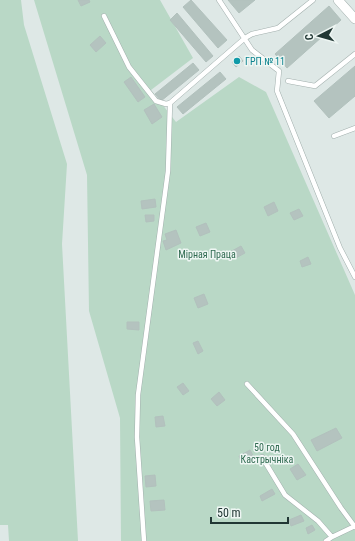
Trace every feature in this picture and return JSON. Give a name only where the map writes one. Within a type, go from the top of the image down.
[{"type":"street","points":[[338,0],[355,19]]},
{"type":"lane","points":[[219,0],[252,50],[279,71],[277,91],[340,248],[355,277]]},
{"type":"lane","points":[[104,16],[129,67],[156,101],[166,104],[170,103],[245,38],[252,34],[278,28],[313,0]]},
{"type":"lane","points":[[288,81],[315,86],[355,54]]},
{"type":"lane","points":[[144,541],[137,437],[138,395],[168,170],[170,103]]},
{"type":"lane","points":[[334,136],[355,128]]},
{"type":"lane","points":[[247,384],[293,434],[355,526],[326,541]]},
{"type":"lane","points":[[262,457],[285,495],[318,521],[332,537]]},
{"type":"green space","points":[[0,0],[21,0],[24,25],[67,164],[62,244],[78,541],[9,541],[8,525],[0,525]]},
{"type":"green space","name":"Мірная Праца","points":[[34,0],[160,0],[193,58],[151,90],[176,122],[239,77],[266,92],[355,295],[355,541],[121,541],[120,418],[89,311],[87,175]]},
{"type":"building","points":[[78,0],[89,0],[90,2],[81,6]]},
{"type":"building","points":[[191,0],[227,40],[218,48],[183,7]]},
{"type":"building","points":[[228,0],[255,0],[239,13]]},
{"type":"building","points":[[329,6],[341,20],[287,68],[275,54]]},
{"type":"building","points":[[177,13],[213,56],[206,62],[170,20]]},
{"type":"building","points":[[100,36],[106,43],[96,52],[90,45]]},
{"type":"building","name":"ГРП № 11","points":[[239,56],[243,61],[236,67],[232,62]]},
{"type":"building","points":[[193,63],[199,70],[161,101],[155,94]]},
{"type":"building","points":[[355,66],[355,96],[329,118],[314,101]]},
{"type":"building","points":[[220,72],[226,79],[183,114],[177,107]]},
{"type":"building","points":[[131,77],[145,97],[138,102],[124,82]]},
{"type":"building","points":[[154,104],[162,117],[152,124],[144,110]]},
{"type":"building","points":[[155,199],[156,207],[142,209],[141,201]]},
{"type":"building","points":[[274,202],[278,211],[268,216],[264,207]]},
{"type":"building","points":[[299,209],[303,216],[294,220],[290,213]]},
{"type":"building","points":[[145,215],[154,215],[154,221],[146,222]]},
{"type":"building","points":[[206,223],[210,232],[200,236],[196,227]]},
{"type":"building","points":[[176,230],[181,243],[166,250],[163,241],[167,240],[165,234]]},
{"type":"building","points":[[241,246],[245,253],[234,259],[230,252]]},
{"type":"building","points":[[308,257],[311,264],[302,267],[300,261]]},
{"type":"building","points":[[204,294],[208,304],[198,308],[194,298]]},
{"type":"building","points":[[127,322],[139,322],[139,330],[127,329]]},
{"type":"building","points":[[198,341],[203,351],[198,354],[193,343]]},
{"type":"building","points":[[183,383],[189,391],[183,395],[177,387]]},
{"type":"building","points":[[219,392],[225,400],[217,406],[211,399]]},
{"type":"building","points":[[163,416],[165,426],[156,427],[155,417]]},
{"type":"building","points":[[336,428],[342,438],[317,451],[311,440]]},
{"type":"building","points":[[250,450],[254,457],[242,463],[239,456]]},
{"type":"building","points":[[298,464],[306,475],[297,480],[290,469]]},
{"type":"building","points":[[155,475],[156,486],[146,487],[145,476]]},
{"type":"building","points":[[272,489],[275,494],[262,501],[260,496]]},
{"type":"building","points":[[164,500],[165,510],[151,511],[150,501]]},
{"type":"building","points":[[301,515],[304,521],[291,526],[289,520]]},
{"type":"building","points":[[312,525],[315,530],[308,534],[306,528]]},
{"type":"place","name":"ГРП № 11","points":[[237,61]]},
{"type":"park label","name":"50 год Кастрычніка","points":[[267,452]]}]
